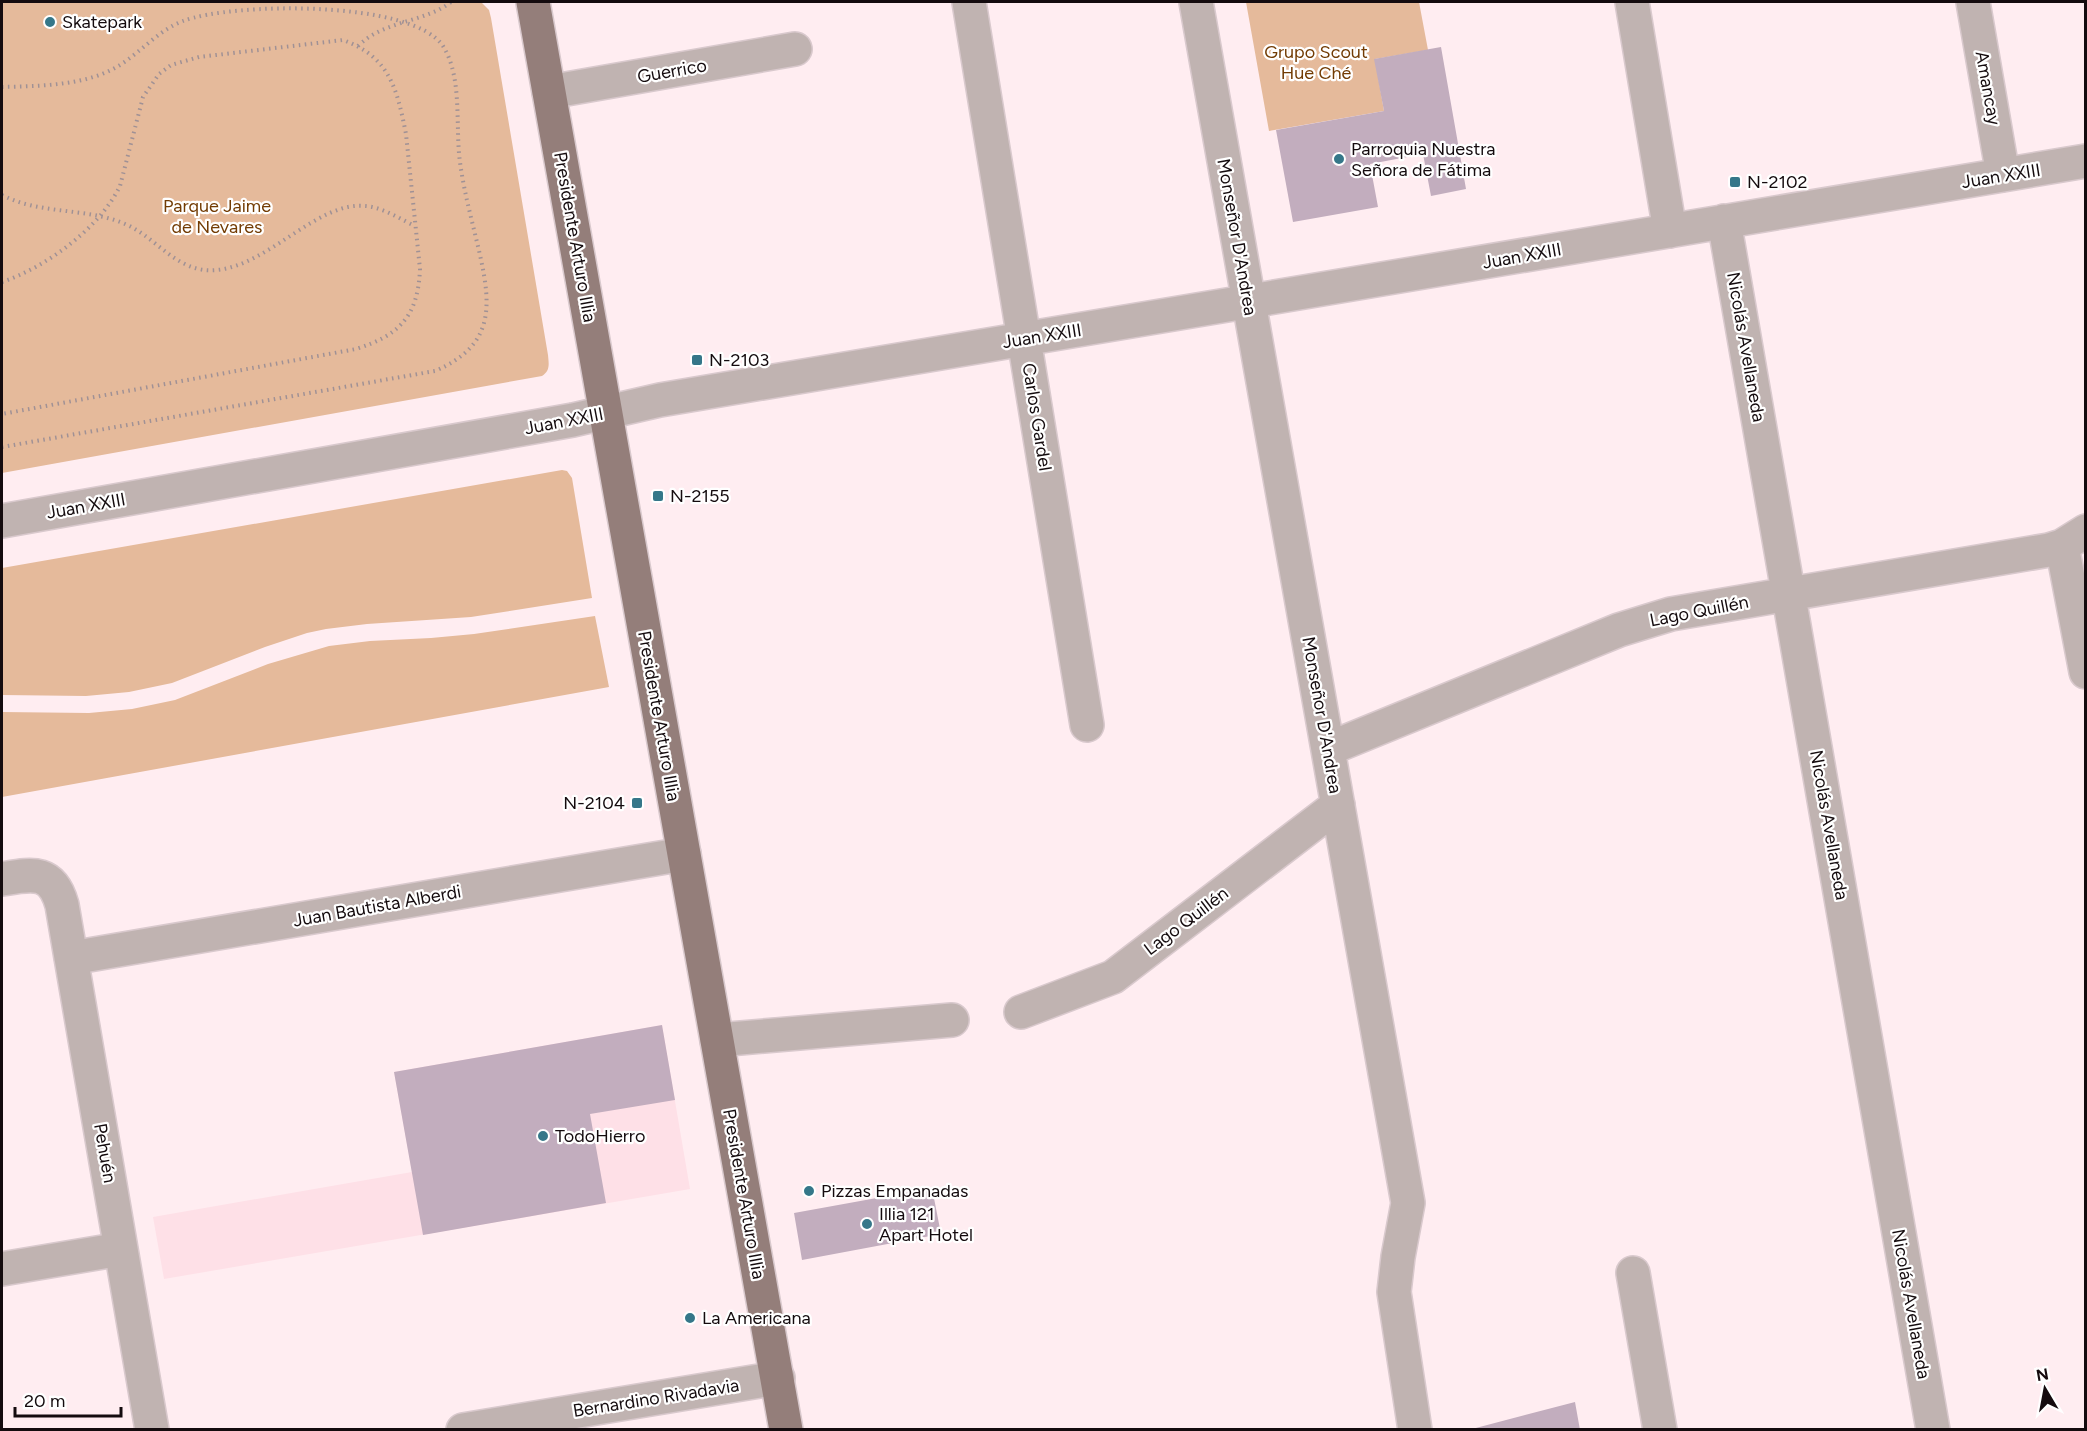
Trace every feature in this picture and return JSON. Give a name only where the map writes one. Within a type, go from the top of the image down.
[{"type":"main road","name":"Presidente Arturo Illia","points":[[533,2],[786,1430]]},
{"type":"street","name":"Carlos Gardel","points":[[969,2],[1087,725]]},
{"type":"street","name":"Monseñor D'Andrea","points":[[1196,2],[1408,1203],[1394,1292],[1415,1430]]},
{"type":"street","points":[[1632,2],[1670,231]]},
{"type":"street","name":"Amancay","points":[[1973,2],[2003,175]]},
{"type":"street","name":"Guerrico","points":[[549,92],[795,49]]},
{"type":"street","name":"Juan XXIII","points":[[2,521],[573,420],[660,400],[2085,162]]},
{"type":"street","name":"Nicolás Avellaneda","points":[[1724,221],[1933,1430]]},
{"type":"street","points":[[2074,538],[2085,672]]},
{"type":"street","name":"Lago Quillén","points":[[1328,749],[1619,630],[1671,614],[2049,550],[2074,538]]},
{"type":"street","name":"Lago Quillén","points":[[1021,1012],[1113,977],[1338,805]]},
{"type":"street","name":"Juan Bautista Alberdi","points":[[71,958],[684,854]]},
{"type":"street","name":"Pehuén","points":[[2,879],[27,875],[40,876],[49,881],[59,896],[152,1430]]},
{"type":"street","points":[[717,1040],[952,1020]]},
{"type":"street","points":[[2,1269],[121,1249]]},
{"type":"street","points":[[1633,1273],[1659,1430]]},
{"type":"street","name":"Bernardino Rivadavia","points":[[463,1430],[778,1378]]},
{"type":"path","points":[[358,46],[378,31],[436,10],[451,2]]},
{"type":"path","points":[[2,87],[69,81],[106,72],[121,64],[169,28],[183,21],[219,13],[283,8],[329,8],[379,13],[405,20],[436,37],[448,55],[458,108],[462,174],[487,291],[486,319],[482,331],[471,345],[447,366],[420,375],[2,447]]},
{"type":"path","points":[[2,282],[46,260],[101,217],[120,186],[143,97],[159,74],[171,65],[199,57],[343,40],[358,46],[379,61],[388,73],[406,134],[420,269],[419,286],[409,315],[389,336],[356,349],[2,414]]},
{"type":"path","points":[[2,195],[23,204],[101,217],[126,225],[138,231],[175,260],[201,270],[215,271],[229,268],[255,258],[341,208],[364,205],[374,207],[416,226]]},
{"type":"shaded area","name":"TodoHierro","points":[[662,1025],[690,1189],[164,1279],[153,1217],[412,1172],[394,1072]]},
{"type":"green space","name":"Parque Jaime de Nevares","points":[[2,2],[481,2],[489,10],[491,18],[548,355],[548,370],[542,376],[2,473]]},
{"type":"green space","name":"Grupo Scout Hue Ché","points":[[1246,2],[1419,2],[1428,50],[1375,59],[1384,111],[1269,131]]},
{"type":"green space","points":[[562,470],[567,471],[572,478],[592,598],[471,617],[326,629],[265,647],[172,683],[129,692],[86,696],[2,695],[2,568]]},
{"type":"green space","points":[[595,616],[609,687],[2,797],[2,712],[89,713],[132,709],[175,700],[268,664],[329,646],[474,634]]},
{"type":"building","name":"Parroquia Nuestra Señora de Fátima","points":[[1441,47],[1466,189],[1431,196],[1423,154],[1370,164],[1378,207],[1293,222],[1276,130],[1384,111],[1374,59]]},
{"type":"building","name":"TodoHierro","points":[[662,1025],[675,1100],[590,1114],[606,1203],[423,1235],[394,1072]]},
{"type":"building","name":"Illia 121 Apart Hotel","points":[[932,1188],[941,1234],[802,1260],[794,1213]]},
{"type":"building","points":[[1575,1402],[1580,1430],[1472,1430],[1472,1429]]},
{"type":"place","name":"Skatepark","points":[[50,22]]},
{"type":"place","name":"Parroquia Nuestra Señora de Fátima","points":[[1339,159]]},
{"type":"place","name":"N-2102","points":[[1735,182]]},
{"type":"place","name":"N-2103","points":[[697,360]]},
{"type":"place","name":"N-2155","points":[[658,496]]},
{"type":"place","name":"N-2104","points":[[637,803]]},
{"type":"place","name":"TodoHierro","points":[[543,1136]]},
{"type":"place","name":"Pizzas Empanadas","points":[[809,1191]]},
{"type":"place","name":"Illia 121 Apart Hotel","points":[[867,1224]]},
{"type":"place","name":"La Americana","points":[[690,1318]]}]
